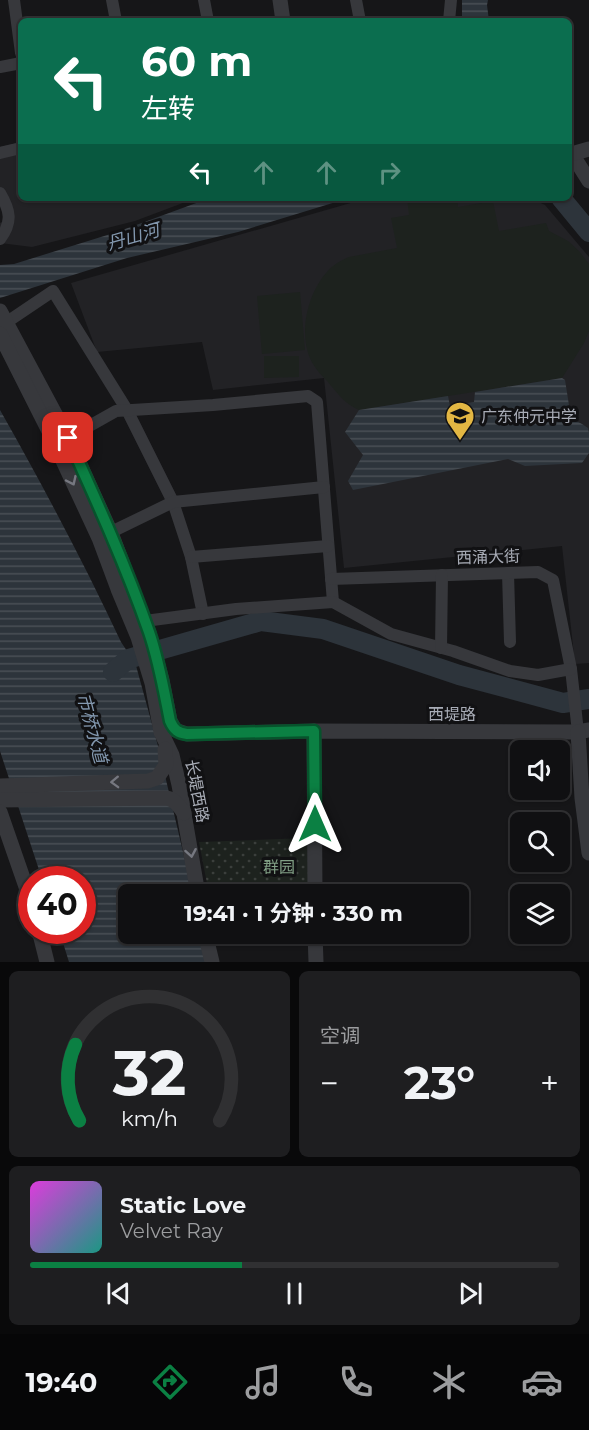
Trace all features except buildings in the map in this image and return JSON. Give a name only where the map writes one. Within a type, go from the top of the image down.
[{"type":"street","points":[[14,0],[18,30]]},
{"type":"street","points":[[112,0],[115,18]]},
{"type":"street","points":[[204,0],[207,18]]},
{"type":"street","points":[[280,0],[283,18]]},
{"type":"street","points":[[356,0],[359,18]]},
{"type":"street","points":[[449,18],[451,0]]},
{"type":"street","points":[[0,67],[18,64]]},
{"type":"street","points":[[0,153],[18,149]]},
{"type":"street","points":[[572,154],[589,149]]},
{"type":"street","points":[[572,158],[589,181]]},
{"type":"street","points":[[0,194],[7,206],[9,220],[0,239]]},
{"type":"street","points":[[2,324],[53,291],[127,410],[173,502],[191,557],[203,614]]},
{"type":"street","name":"长堤西路","points":[[2,324],[26,361],[68,438],[144,631],[172,727],[182,734],[194,734]]},
{"type":"street","name":"长堤西路","points":[[2,324],[52,437],[105,535]]},
{"type":"street","points":[[68,438],[116,411],[308,396],[317,402],[333,602]]},
{"type":"street","points":[[105,535],[173,502],[324,487]]},
{"type":"street","points":[[191,557],[328,546]]},
{"type":"street","name":"西涌大街","points":[[331,579],[538,572],[553,580],[571,669]]},
{"type":"street","points":[[508,573],[510,642]]},
{"type":"street","points":[[441,575],[441,648]]},
{"type":"street","points":[[144,631],[203,614],[236,609],[333,602],[391,634],[510,670],[538,675],[571,669],[584,731],[589,800]]},
{"type":"street","name":"长堤西路","points":[[157,682],[161,732],[184,813],[196,884]]},
{"type":"street","points":[[314,731],[315,884]]},
{"type":"street","name":"西堤路","points":[[194,734],[314,731],[584,731]]},
{"type":"street","points":[[584,731],[582,798],[589,853]]},
{"type":"street","points":[[4,800],[157,778],[176,747],[194,734]]},
{"type":"street","points":[[4,800],[166,798],[176,802],[184,813]]},
{"type":"street","points":[[4,800],[8,834],[19,866]]},
{"type":"street","points":[[42,944],[47,962]]},
{"type":"street","points":[[208,944],[212,962]]},
{"type":"street","points":[[315,944],[316,962]]},
{"type":"shaded area","points":[[18,143],[18,201],[188,201],[135,221],[32,247],[0,243],[0,223],[11,216],[0,195],[0,147]]},
{"type":"shaded area","name":"广东仲元中学","points":[[358,201],[536,201],[545,205],[589,257],[589,663],[575,664],[562,546],[344,568],[324,378],[213,390],[202,342],[97,352],[71,283]]},
{"type":"green space","points":[[407,201],[457,201],[458,207],[493,201],[499,231],[546,223],[549,231],[568,241],[579,251],[589,264],[589,331],[562,378],[359,410],[342,398],[320,374],[308,353],[305,326],[311,299],[324,275],[333,266],[349,257],[397,248],[391,218],[409,215]]},
{"type":"green space","points":[[300,292],[305,350],[262,354],[257,296]]},
{"type":"green space","points":[[264,356],[299,356],[299,377],[264,378]]},
{"type":"green space","name":"群园","points":[[307,838],[309,884],[207,884],[199,842]]},
{"type":"water","points":[[462,0],[488,0],[489,18],[462,18]]},
{"type":"water","name":"丹山河","points":[[202,201],[339,201],[238,232],[127,258],[0,298],[0,265],[14,264],[117,232]]},
{"type":"water","points":[[562,378],[565,380],[571,418],[588,428],[589,453],[582,463],[525,466],[508,459],[353,490],[348,481],[363,455],[345,432],[359,410],[448,396],[450,406],[474,402],[475,392]]},
{"type":"water","name":"市桥水道","points":[[0,410],[63,525],[121,642],[127,651],[132,651],[158,746],[191,884],[118,884],[118,944],[207,944],[212,962],[69,962],[63,944],[96,944],[96,866],[38,866],[0,751]]},
{"type":"waterway","points":[[563,201],[589,232]]},
{"type":"waterway","points":[[113,672],[128,659],[261,621],[323,629],[459,675],[563,703],[589,699]]},
{"type":"place","name":"广东仲元中学","points":[[460,442]]},
{"type":"route","points":[[68,438],[111,532],[149,633],[172,727],[182,734],[314,731],[315,824]]}]
